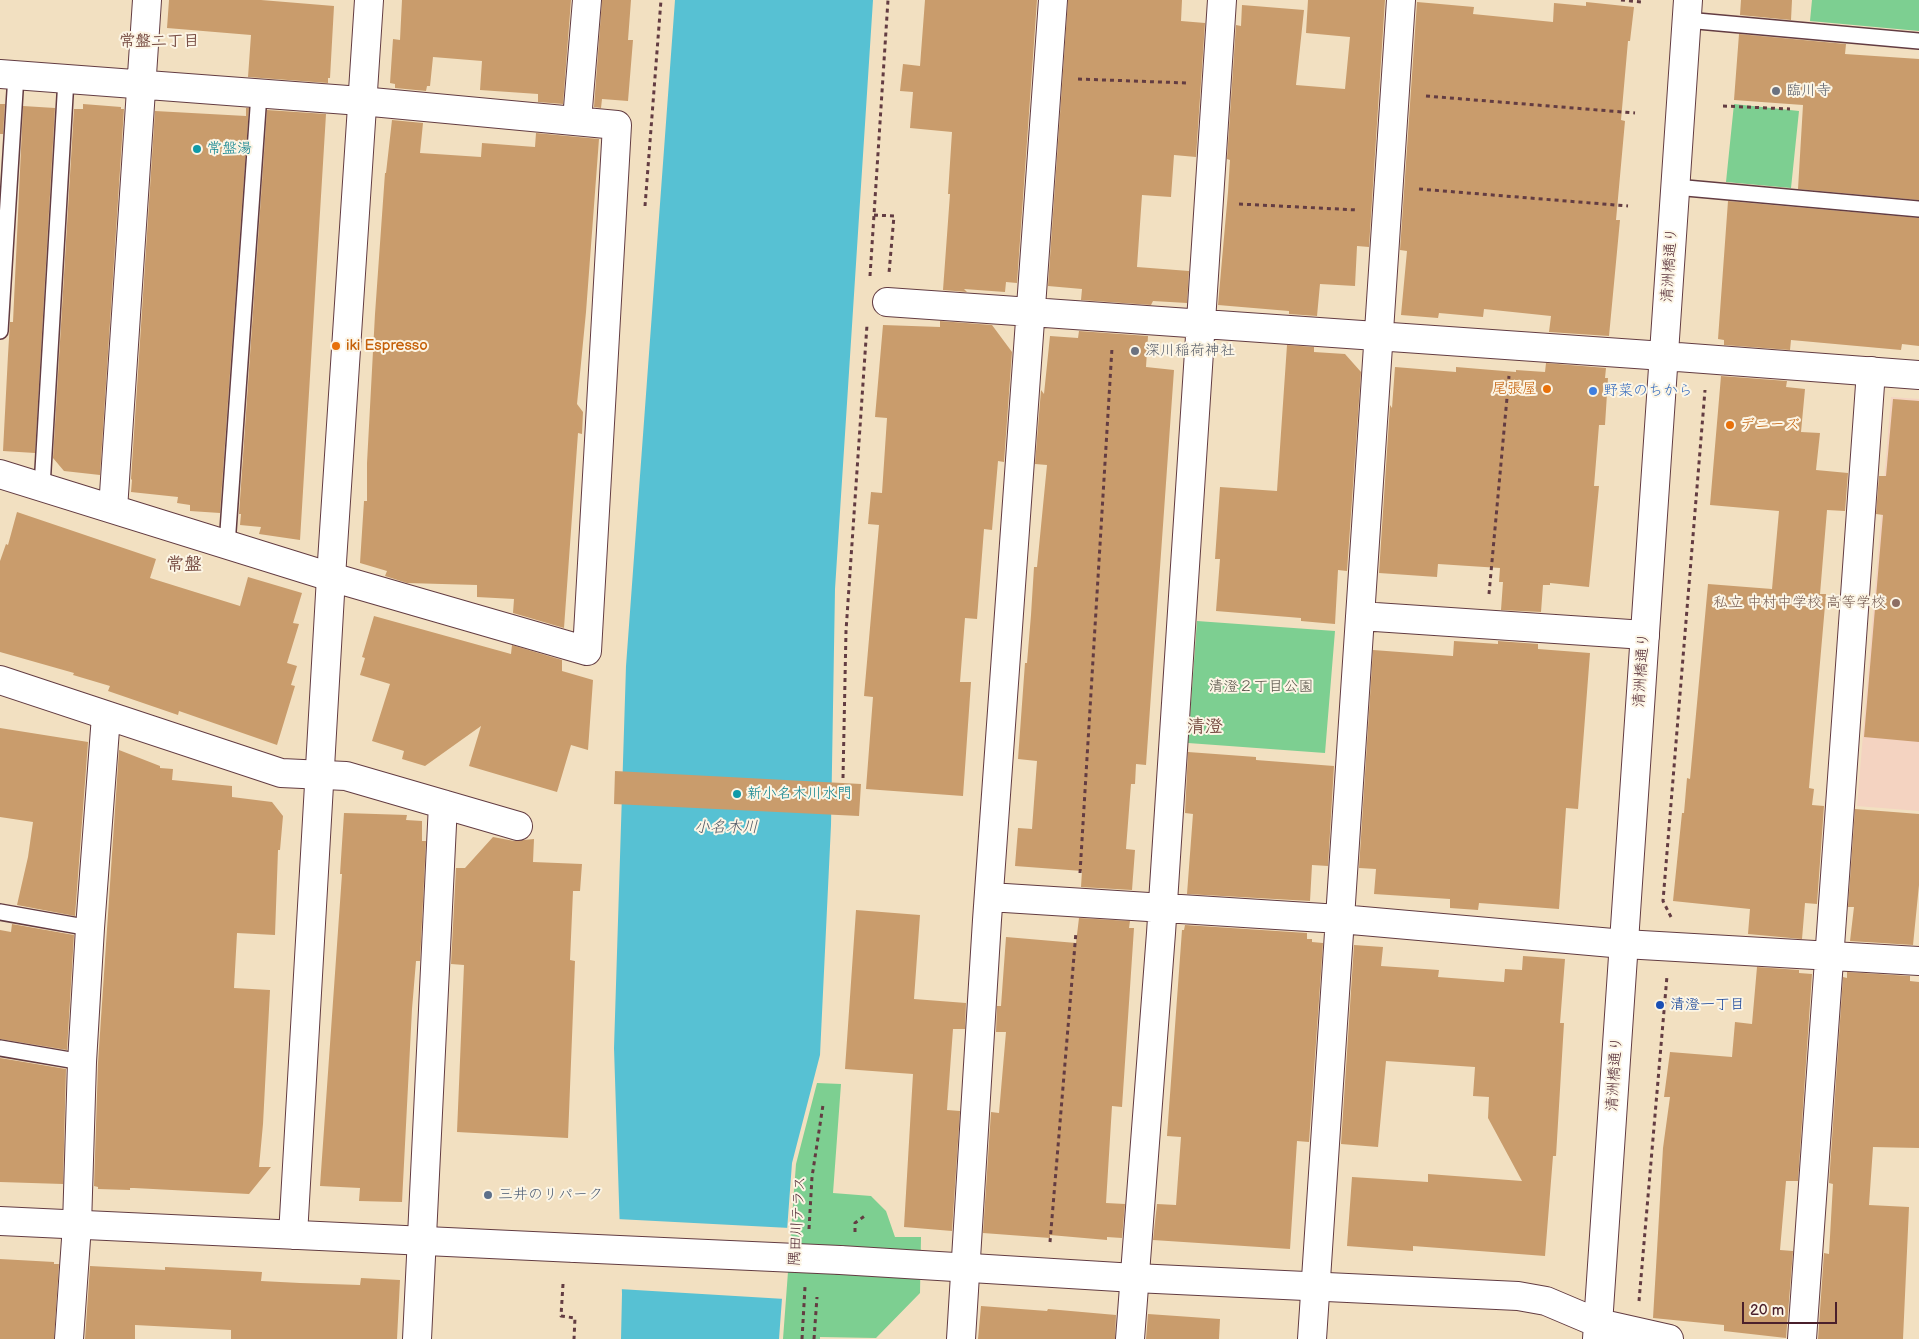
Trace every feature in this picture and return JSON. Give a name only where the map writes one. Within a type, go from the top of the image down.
[{"type":"street","points":[[113,509],[147,0]]},
{"type":"street","points":[[293,1235],[331,577],[369,0]]},
{"type":"street","points":[[578,120],[587,0]]},
{"type":"street","points":[[960,1339],[989,897],[1053,0]]},
{"type":"street","points":[[1130,1339],[1162,907],[1222,0]]},
{"type":"street","points":[[1312,1339],[1401,0]]},
{"type":"street","name":"清洲橋通り","points":[[1598,1331],[1687,10]]},
{"type":"street","points":[[0,474],[331,577],[587,651],[618,125],[361,101],[8,74]]},
{"type":"street","points":[[887,302],[1379,335],[1919,375]]},
{"type":"street","points":[[1802,1339],[1871,371]]},
{"type":"street","points":[[1360,616],[1645,635]]},
{"type":"street","points":[[0,680],[281,772],[346,776],[518,826]]},
{"type":"street","points":[[69,1339],[77,1225],[82,1062],[106,716]]},
{"type":"street","points":[[417,1339],[443,804]]},
{"type":"street","points":[[989,897],[1340,919],[1624,944],[1919,961]]},
{"type":"street","points":[[0,1221],[840,1260],[1135,1278],[1518,1296],[1546,1301],[1598,1331],[1637,1332],[1669,1339]]},
{"type":"lane","points":[[1687,10],[1919,41]]},
{"type":"lane","points":[[0,331],[8,74]]},
{"type":"lane","points":[[42,487],[66,79]]},
{"type":"lane","points":[[227,545],[259,94]]},
{"type":"lane","points":[[1675,187],[1919,209]]},
{"type":"lane","points":[[0,912],[90,928]]},
{"type":"lane","points":[[0,1048],[82,1062]]},
{"type":"path","points":[[870,281],[888,0]]},
{"type":"path","points":[[1621,0],[1642,2]]},
{"type":"path","points":[[1048,78],[1216,84]]},
{"type":"path","points":[[1395,93],[1635,113]]},
{"type":"path","points":[[1724,106],[1790,109]]},
{"type":"path","points":[[1208,203],[1388,199],[1628,206]]},
{"type":"path","points":[[874,215],[894,216],[887,302]]},
{"type":"path","points":[[1048,1273],[1078,902],[1114,318]]},
{"type":"path","points":[[844,778],[846,632],[868,319]]},
{"type":"path","points":[[1486,624],[1512,345]]},
{"type":"path","points":[[1671,916],[1663,901],[1706,386]]},
{"type":"path","points":[[1637,1332],[1667,972]]},
{"type":"path","name":"隅田川テラス","points":[[808,1234],[812,1177],[823,1105]]},
{"type":"path","points":[[855,1235],[855,1223],[866,1215]]},
{"type":"path","name":"隅田川テラス","points":[[802,1339],[806,1282]]},
{"type":"path","points":[[563,1284],[561,1316],[575,1318],[574,1339]]},
{"type":"path","points":[[814,1339],[816,1297]]},
{"type":"shaded area","name":"私立 中村中学校 高等学校","points":[[1891,397],[1919,399],[1919,811],[1857,806]]},
{"type":"green space","points":[[1812,0],[1919,0],[1919,31],[1810,21]]},
{"type":"green space","points":[[1734,104],[1799,111],[1791,188],[1726,182]]},
{"type":"green space","name":"清澄２丁目公園","points":[[1197,621],[1335,631],[1325,753],[1188,743]]},
{"type":"green space","points":[[817,1083],[841,1084],[833,1193],[871,1196],[886,1211],[895,1237],[921,1237],[920,1293],[876,1338],[820,1337],[820,1339],[783,1339],[796,1164]]},
{"type":"water","name":"小名木川","points":[[675,0],[873,0],[835,589],[831,825],[820,1055],[792,1163],[779,1339],[621,1339],[622,1294],[614,1048],[626,666]]},
{"type":"pier","points":[[617,1219],[790,1228],[785,1299],[619,1289]]},
{"type":"building","points":[[169,0],[261,0],[334,6],[330,78],[328,78],[328,83],[248,77],[251,35],[167,28]]},
{"type":"building","points":[[402,0],[571,0],[563,104],[538,102],[538,94],[480,90],[482,61],[433,57],[430,86],[427,86],[426,91],[395,88],[395,84],[390,83],[393,39],[400,40]]},
{"type":"building","points":[[602,0],[631,0],[628,40],[633,40],[628,101],[602,99],[601,108],[594,107]]},
{"type":"building","points":[[925,0],[1037,0],[1017,283],[1006,282],[1005,292],[964,289],[967,292],[943,290],[950,194],[948,194],[952,132],[910,128],[913,92],[900,91],[903,64],[920,66]]},
{"type":"building","points":[[1068,0],[1182,0],[1181,21],[1205,23],[1196,157],[1174,155],[1171,197],[1142,195],[1137,267],[1189,271],[1187,303],[1153,301],[1151,305],[1081,300],[1082,289],[1048,286]]},
{"type":"building","points":[[1308,0],[1385,0],[1369,247],[1357,246],[1355,286],[1320,284],[1317,316],[1289,314],[1289,311],[1218,305],[1228,192],[1230,160],[1227,159],[1236,25],[1241,26],[1242,5],[1304,10],[1296,85],[1345,89],[1350,37],[1306,33]]},
{"type":"building","points":[[1741,0],[1792,0],[1791,20],[1740,15]]},
{"type":"building","points":[[1417,2],[1474,7],[1473,14],[1553,22],[1554,3],[1586,6],[1586,2],[1634,7],[1630,41],[1628,41],[1621,120],[1625,121],[1616,220],[1620,220],[1609,336],[1549,332],[1551,316],[1484,309],[1483,317],[1439,313],[1438,318],[1401,315],[1407,251],[1400,250]]},
{"type":"building","points":[[1739,34],[1846,44],[1845,54],[1919,59],[1919,200],[1798,189],[1803,105],[1734,100]]},
{"type":"building","points":[[0,104],[5,104],[3,134],[0,134]]},
{"type":"building","points":[[83,104],[121,107],[121,109],[124,109],[100,475],[64,471],[53,458],[74,109],[83,109]]},
{"type":"building","points":[[23,106],[55,108],[35,453],[3,451],[10,322],[13,322]]},
{"type":"building","points":[[246,108],[249,108],[220,513],[190,511],[190,505],[177,503],[178,497],[131,492],[155,111],[246,116]]},
{"type":"building","points":[[267,110],[326,114],[300,540],[259,534],[261,527],[240,525],[241,514],[239,514]]},
{"type":"building","points":[[392,120],[423,123],[420,153],[481,157],[482,143],[535,147],[536,133],[599,139],[577,404],[583,412],[582,434],[578,433],[564,628],[513,613],[514,599],[477,597],[477,585],[407,583],[385,576],[387,571],[360,563],[364,501],[367,501],[367,463],[375,314],[385,173]]},
{"type":"building","points":[[1728,201],[1919,218],[1919,346],[1902,344],[1901,350],[1791,340],[1790,350],[1724,345],[1724,340],[1718,339]]},
{"type":"building","points":[[940,321],[992,325],[1012,352],[1004,462],[998,461],[992,530],[984,529],[977,619],[965,618],[960,682],[971,682],[963,796],[866,789],[873,697],[864,696],[879,525],[868,524],[871,492],[882,493],[887,418],[875,417],[883,325],[940,327]]},
{"type":"building","points":[[1079,331],[1148,336],[1146,367],[1174,370],[1146,765],[1136,764],[1135,784],[1131,784],[1126,849],[1135,850],[1132,890],[1081,887],[1082,871],[1015,866],[1018,828],[1032,829],[1037,761],[1018,759],[1034,567],[1037,567],[1047,465],[1035,464],[1041,390],[1044,394],[1050,336],[1078,338]]},
{"type":"building","points":[[1287,345],[1314,347],[1314,352],[1345,354],[1361,372],[1347,571],[1338,570],[1335,624],[1301,621],[1301,618],[1216,611],[1220,559],[1215,559],[1220,487],[1277,491]]},
{"type":"building","points":[[1546,363],[1606,368],[1605,378],[1608,378],[1605,425],[1599,425],[1594,486],[1599,486],[1589,587],[1550,583],[1550,585],[1543,585],[1541,612],[1501,610],[1503,582],[1499,582],[1500,568],[1438,564],[1437,577],[1379,573],[1390,405],[1392,408],[1395,367],[1456,372],[1456,367],[1516,372],[1516,370],[1545,372]]},
{"type":"building","points":[[1721,376],[1787,381],[1786,387],[1805,389],[1801,432],[1820,433],[1816,470],[1848,473],[1845,511],[1827,510],[1820,594],[1826,594],[1809,788],[1814,789],[1812,805],[1824,806],[1817,904],[1805,903],[1802,939],[1748,934],[1750,909],[1673,901],[1682,813],[1684,813],[1687,778],[1690,779],[1708,584],[1772,589],[1779,511],[1710,505]]},
{"type":"building","name":"私立 中村中学校 高等学校","points":[[1893,399],[1919,401],[1919,742],[1864,737],[1883,515],[1876,514],[1879,476],[1886,476]]},
{"type":"building","points":[[17,512],[156,559],[150,578],[240,606],[248,577],[302,593],[293,623],[299,624],[287,663],[297,666],[291,685],[295,686],[277,745],[179,711],[178,715],[108,691],[110,686],[73,675],[74,673],[0,652],[0,561],[6,544],[8,545]]},
{"type":"building","points":[[374,616],[511,654],[512,645],[562,660],[562,671],[593,680],[588,750],[571,745],[557,792],[469,766],[481,726],[425,766],[402,759],[404,751],[372,741],[390,684],[360,675],[365,658],[362,657]]},
{"type":"building","points":[[1454,641],[1498,644],[1498,641],[1538,644],[1538,649],[1590,653],[1578,809],[1566,808],[1559,909],[1479,903],[1478,910],[1450,908],[1450,899],[1374,894],[1376,869],[1359,868],[1373,650],[1453,656]]},
{"type":"building","points":[[0,728],[88,742],[75,916],[17,905],[28,857],[33,822],[0,817]]},
{"type":"building","points":[[119,750],[160,766],[160,768],[173,769],[172,780],[232,786],[232,797],[272,802],[283,816],[280,850],[278,850],[275,935],[237,933],[234,988],[270,990],[259,1167],[271,1167],[249,1194],[134,1188],[130,1188],[130,1190],[98,1189],[98,1187],[94,1186],[98,1063]]},
{"type":"building","points":[[1188,752],[1256,757],[1256,760],[1334,766],[1328,866],[1312,865],[1310,901],[1187,894],[1193,814],[1185,813]]},
{"type":"building","name":"新小名木川水門","points":[[615,771],[861,784],[859,816],[614,804]]},
{"type":"building","points":[[1855,809],[1919,814],[1919,885],[1913,945],[1850,941],[1854,907],[1848,907]]},
{"type":"building","points":[[344,813],[407,815],[406,820],[422,821],[422,841],[426,841],[420,961],[416,961],[412,1009],[402,1202],[359,1201],[360,1188],[320,1186],[342,874],[340,874]]},
{"type":"building","points":[[493,837],[514,841],[534,839],[533,862],[582,864],[580,891],[573,891],[570,960],[575,961],[568,1138],[457,1132],[464,965],[451,964],[456,868],[465,868]]},
{"type":"building","points":[[856,910],[920,915],[914,999],[966,1003],[965,1029],[953,1029],[947,1110],[960,1111],[952,1231],[904,1227],[913,1074],[845,1069]]},
{"type":"building","points":[[1079,918],[1130,921],[1129,928],[1134,928],[1122,1107],[1112,1106],[1106,1203],[1125,1204],[1122,1238],[1107,1237],[1107,1240],[1050,1235],[1050,1238],[983,1233],[991,1112],[999,1113],[1006,1032],[996,1032],[997,1006],[1001,1006],[1006,937],[1076,943]]},
{"type":"building","points":[[12,924],[74,935],[67,1050],[0,1039],[0,930],[11,932]]},
{"type":"building","points":[[1185,925],[1307,933],[1307,939],[1312,939],[1312,942],[1323,943],[1309,1142],[1297,1141],[1290,1249],[1153,1240],[1157,1204],[1176,1205],[1181,1137],[1167,1136],[1182,930],[1184,930]]},
{"type":"building","points":[[1354,945],[1383,947],[1381,966],[1439,970],[1438,977],[1504,982],[1505,969],[1522,970],[1523,956],[1565,959],[1560,1023],[1564,1023],[1556,1156],[1553,1156],[1545,1256],[1413,1246],[1413,1251],[1347,1246],[1352,1177],[1428,1182],[1428,1174],[1522,1181],[1488,1118],[1489,1097],[1473,1096],[1475,1067],[1386,1061],[1378,1147],[1341,1144]]},
{"type":"building","points":[[1757,967],[1799,970],[1799,973],[1812,974],[1798,1181],[1786,1181],[1780,1250],[1793,1251],[1786,1338],[1724,1331],[1724,1325],[1653,1318],[1663,1148],[1670,1097],[1664,1097],[1670,1052],[1732,1057],[1735,1022],[1752,1024]]},
{"type":"building","points":[[1847,972],[1910,976],[1910,981],[1919,982],[1919,1148],[1873,1147],[1869,1205],[1909,1207],[1903,1339],[1818,1339],[1824,1253],[1829,1254],[1833,1184],[1829,1183],[1843,977],[1847,978]]},
{"type":"building","points":[[0,1058],[66,1069],[63,1184],[0,1182]]},
{"type":"building","points":[[0,1259],[54,1262],[54,1264],[59,1264],[54,1339],[0,1339]]},
{"type":"building","points":[[90,1266],[165,1270],[165,1267],[262,1272],[261,1281],[300,1283],[360,1285],[361,1278],[400,1280],[397,1339],[231,1339],[231,1330],[135,1325],[135,1339],[85,1339]]},
{"type":"building","points":[[981,1306],[1116,1315],[1115,1339],[978,1339]]},
{"type":"building","points":[[1148,1314],[1220,1319],[1219,1339],[1146,1339]]},
{"type":"place","name":"臨川寺","points":[[1776,91]]},
{"type":"place","name":"常盤湯","points":[[197,149]]},
{"type":"place","name":"iki Espresso","points":[[336,346]]},
{"type":"place","name":"深川稲荷神社","points":[[1135,351]]},
{"type":"place","name":"尾張屋","points":[[1547,389]]},
{"type":"place","name":"野菜のちから","points":[[1593,391]]},
{"type":"place","name":"デニーズ","points":[[1730,425]]},
{"type":"place","name":"私立 中村中学校 高等学校","points":[[1896,603]]},
{"type":"place","name":"新小名木川水門","points":[[737,794]]},
{"type":"place","name":"清澄一丁目","points":[[1660,1005]]},
{"type":"place","name":"三井のリパーク","points":[[488,1195]]},
{"type":"district","name":"常盤二丁目","points":[[159,42]]},
{"type":"district","name":"常盤","points":[[184,565]]},
{"type":"district","name":"清澄","points":[[1205,727]]}]
